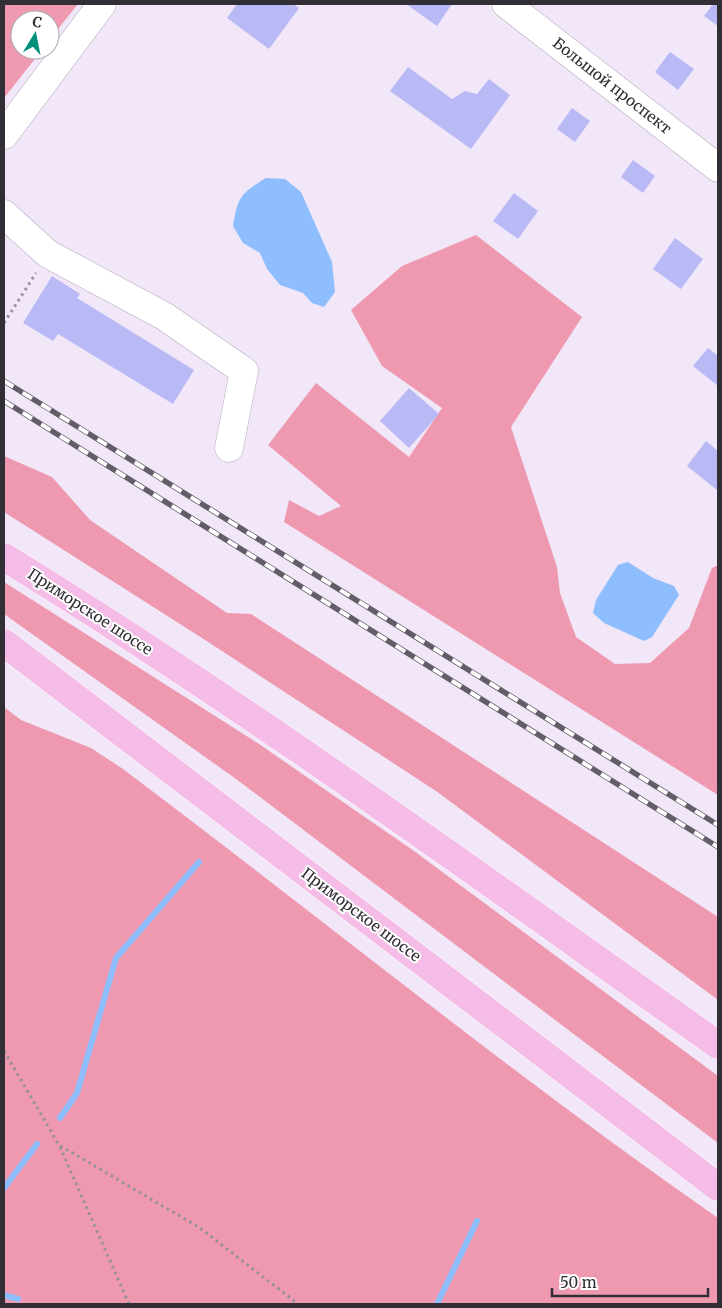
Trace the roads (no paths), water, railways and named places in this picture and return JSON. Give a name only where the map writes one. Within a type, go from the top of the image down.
[{"type":"main road","name":"Приморское шоссе","points":[[4,557],[79,603],[424,835],[718,1045]]},
{"type":"main road","name":"Приморское шоссе","points":[[4,643],[718,1187]]},
{"type":"street","points":[[4,135],[102,4]]},
{"type":"street","name":"Большой проспект","points":[[506,4],[718,168]]},
{"type":"street","points":[[4,214],[48,254],[164,316],[244,371],[229,448]]},
{"type":"water","points":[[266,178],[285,179],[301,192],[332,262],[335,292],[324,307],[312,303],[303,293],[280,285],[267,269],[260,253],[243,243],[233,226],[242,197]]},
{"type":"water","points":[[628,562],[653,578],[674,586],[679,595],[652,637],[644,641],[604,623],[593,613],[596,600],[618,565]]},
{"type":"waterway","points":[[60,1118],[77,1093],[116,958],[199,862]]},
{"type":"waterway","points":[[4,1188],[37,1144]]},
{"type":"waterway","points":[[437,1304],[477,1221]]},
{"type":"waterway","points":[[4,1295],[18,1299]]},
{"type":"railway","points":[[4,381],[718,825]]},
{"type":"railway","points":[[4,401],[718,847]]}]
